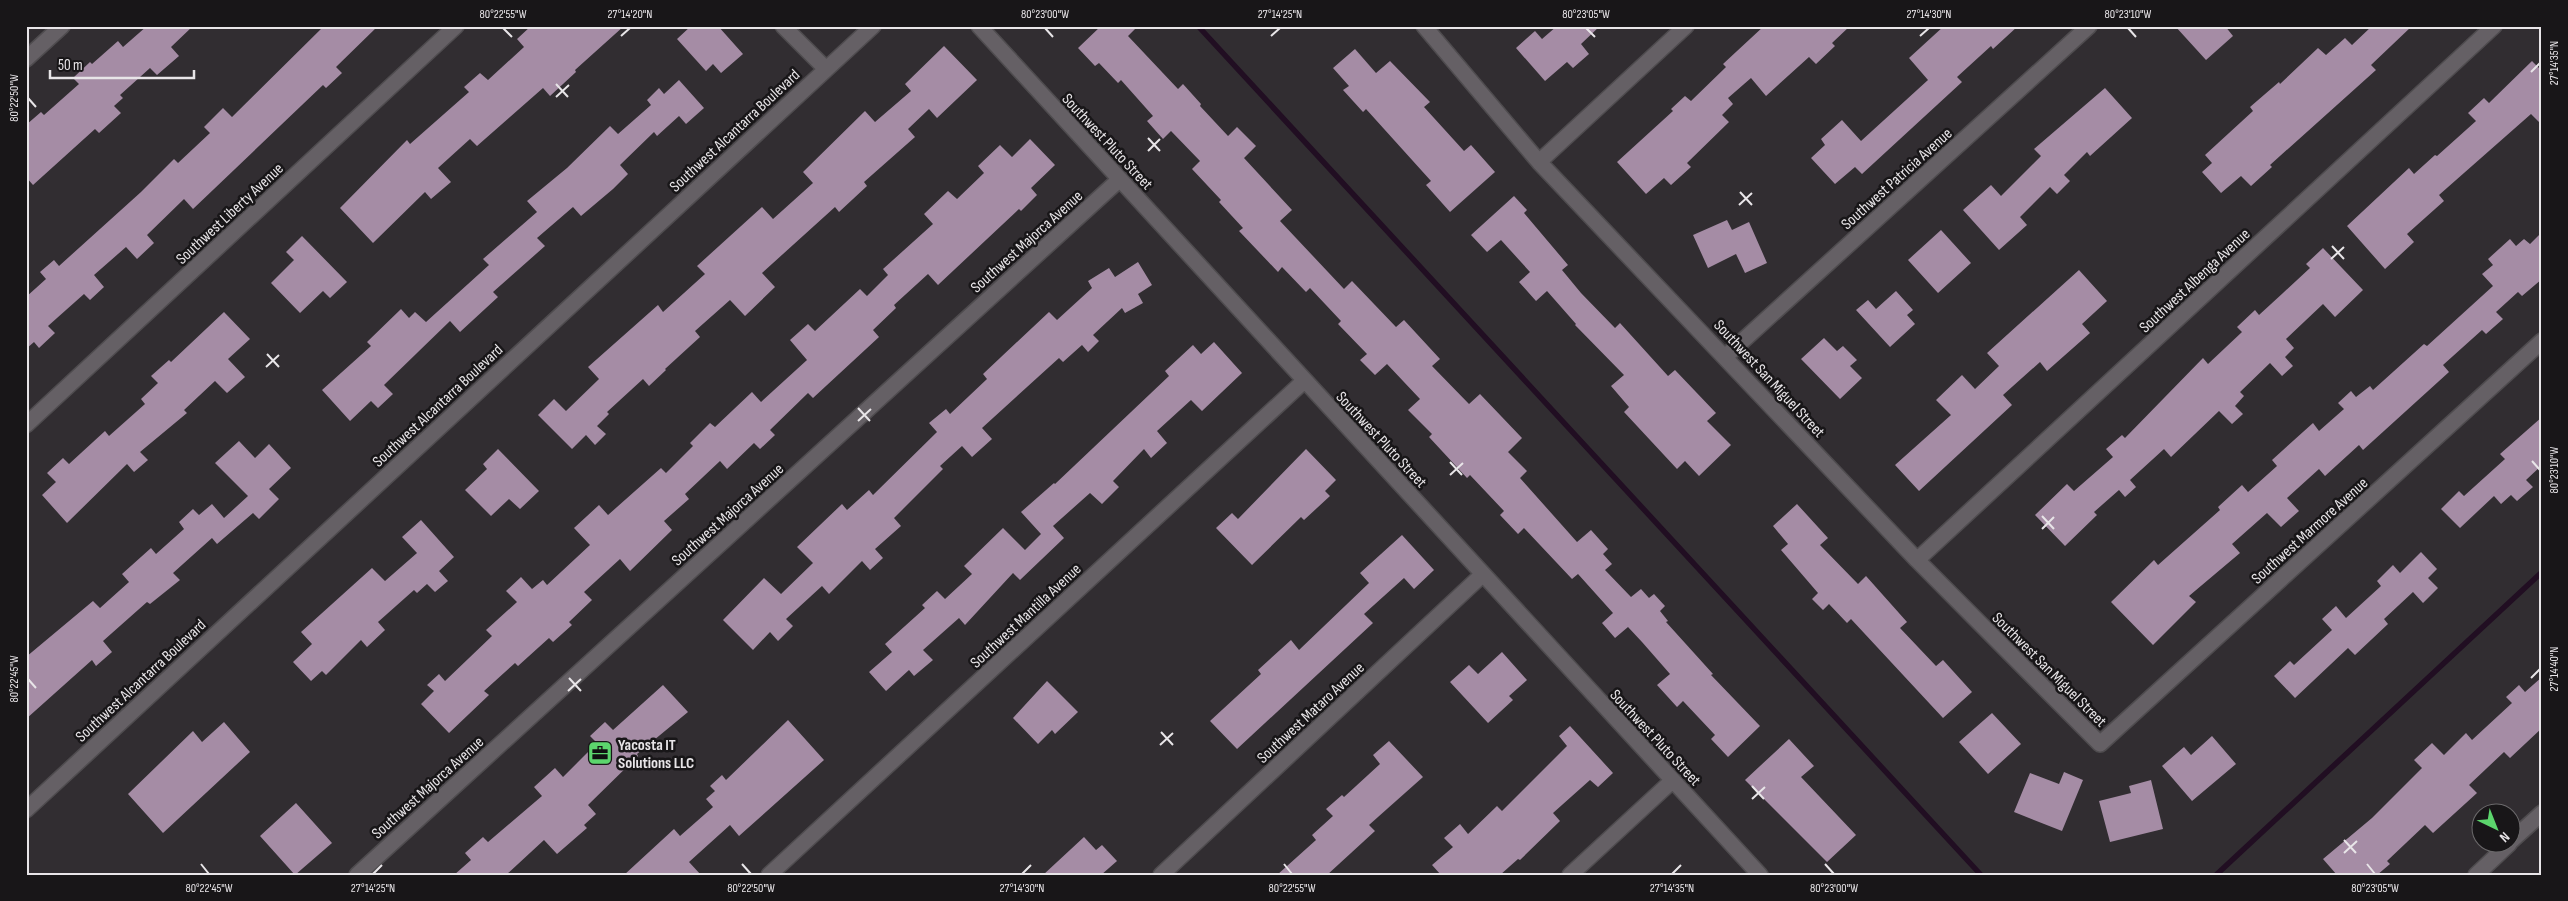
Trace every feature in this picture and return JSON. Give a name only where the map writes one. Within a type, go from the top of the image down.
[{"type":"street","points":[[26,59],[62,26]]},
{"type":"street","name":"Southwest Liberty Avenue","points":[[26,425],[456,26]]},
{"type":"street","points":[[783,26],[826,69]]},
{"type":"street","name":"Southwest Alcantarra Boulevard","points":[[26,810],[873,26]]},
{"type":"street","name":"Southwest Pluto Street","points":[[979,26],[1760,875]]},
{"type":"street","name":"Southwest San Miguel Street","points":[[1424,26],[1539,162],[1726,356],[1917,560],[2100,744]]},
{"type":"street","points":[[1539,162],[1686,26]]},
{"type":"street","name":"Southwest Patricia Avenue","points":[[1726,356],[2089,26]]},
{"type":"street","name":"Southwest Albenga Avenue","points":[[1917,560],[2494,26]]},
{"type":"street","name":"Southwest Majorca Avenue","points":[[357,875],[1120,179]]},
{"type":"street","name":"Southwest Marmore Avenue","points":[[2100,744],[2542,341]]},
{"type":"street","name":"Southwest Mantilla Avenue","points":[[769,875],[1304,381]]},
{"type":"street","name":"Southwest Mataro Avenue","points":[[1161,875],[1482,575]]},
{"type":"street","points":[[1570,875],[1672,781]]},
{"type":"street","points":[[2520,834],[2542,813]]},
{"type":"street","points":[[2476,875],[2498,854]]},
{"type":"building","points":[[147,26],[193,26],[171,47],[179,56],[157,75],[150,68],[120,95],[123,98],[114,106],[121,113],[99,133],[95,129],[33,185],[26,177],[26,125],[41,112],[44,115],[79,84],[73,78],[90,62],[92,64],[118,41],[123,47]]},
{"type":"building","points":[[324,26],[378,26],[336,67],[342,73],[326,88],[323,85],[193,209],[184,199],[147,235],[154,243],[137,259],[126,247],[94,275],[104,287],[90,300],[84,294],[48,326],[55,333],[39,348],[34,342],[26,349],[26,297],[46,279],[40,272],[54,260],[59,266],[141,192],[174,159],[178,163],[210,133],[204,127],[223,108],[232,117]]},
{"type":"building","points":[[531,26],[624,26],[575,70],[576,72],[550,96],[543,88],[477,146],[470,139],[438,168],[451,182],[431,199],[425,192],[373,243],[340,208],[407,140],[410,144],[469,92],[464,87],[480,73],[488,80],[524,47],[517,39]]},
{"type":"building","points":[[691,26],[718,26],[743,54],[721,73],[713,64],[706,71],[677,39]]},
{"type":"building","points":[[1101,26],[1138,26],[1128,36],[1178,89],[1183,84],[1201,104],[1200,106],[1228,136],[1237,127],[1256,146],[1244,158],[1292,210],[1280,221],[1344,289],[1352,281],[1396,327],[1404,320],[1440,359],[1432,366],[1469,404],[1480,394],[1522,438],[1508,452],[1527,471],[1520,478],[1577,542],[1591,530],[1608,549],[1603,554],[1612,564],[1605,570],[1631,597],[1641,589],[1649,598],[1654,594],[1665,606],[1660,611],[1668,621],[1666,622],[1713,674],[1711,675],[1760,726],[1728,757],[1711,739],[1715,735],[1683,701],[1677,707],[1657,685],[1670,674],[1628,627],[1615,638],[1602,623],[1613,613],[1578,574],[1572,579],[1524,528],[1518,534],[1500,515],[1504,511],[1470,475],[1467,478],[1429,437],[1432,434],[1408,410],[1420,399],[1387,364],[1375,375],[1360,360],[1367,354],[1338,324],[1341,321],[1310,288],[1306,292],[1282,267],[1278,272],[1239,231],[1243,228],[1219,202],[1221,200],[1192,169],[1200,161],[1171,131],[1163,139],[1147,121],[1153,116],[1121,80],[1118,83],[1099,63],[1095,66],[1078,48]]},
{"type":"building","points":[[1557,26],[1600,26],[1581,44],[1589,54],[1573,68],[1567,62],[1545,81],[1516,48],[1535,31],[1542,39]]},
{"type":"building","points":[[1764,26],[1850,26],[1832,43],[1835,46],[1816,64],[1809,57],[1766,96],[1751,78],[1728,98],[1733,104],[1722,115],[1729,122],[1687,163],[1691,167],[1671,185],[1664,178],[1646,194],[1617,162],[1673,111],[1671,109],[1685,96],[1691,101],[1726,67],[1723,64]]},
{"type":"building","points":[[1944,26],[2018,26],[1993,49],[1991,46],[1957,77],[1962,82],[1862,174],[1855,167],[1835,184],[1811,158],[1825,145],[1821,139],[1842,120],[1861,141],[1928,80],[1909,58]]},
{"type":"building","points":[[2175,26],[2225,26],[2233,36],[2206,60]]},
{"type":"building","points":[[2372,26],[2412,26],[2371,65],[2376,70],[2270,165],[2272,167],[2251,186],[2241,176],[2221,193],[2202,172],[2212,163],[2205,155],[2253,111],[2250,107],[2279,82],[2280,84],[2318,48],[2326,55],[2345,38],[2352,45]]},
{"type":"building","points":[[944,46],[977,80],[937,118],[929,109],[908,129],[915,137],[864,182],[867,186],[839,212],[835,207],[762,273],[775,287],[745,316],[730,300],[695,331],[700,337],[649,386],[643,379],[607,412],[609,414],[597,426],[606,434],[595,445],[586,435],[572,449],[538,415],[554,399],[566,411],[599,379],[588,367],[658,305],[663,312],[705,274],[697,266],[762,207],[773,219],[813,183],[803,172],[865,111],[875,122],[911,91],[905,84]]},
{"type":"building","points":[[1355,49],[1376,73],[1390,61],[1430,102],[1424,107],[1464,151],[1471,145],[1495,172],[1450,212],[1426,185],[1431,181],[1366,109],[1363,112],[1343,90],[1349,86],[1333,68]]},
{"type":"building","points":[[2532,61],[2542,71],[2542,125],[2531,114],[2439,195],[2444,201],[2407,234],[2414,242],[2385,269],[2347,226],[2409,168],[2414,174],[2435,155],[2437,156],[2476,121],[2468,113],[2484,98],[2489,103]]},
{"type":"building","points":[[679,80],[704,108],[686,124],[679,116],[657,136],[654,132],[620,165],[628,174],[613,189],[581,216],[573,207],[537,238],[545,246],[493,292],[498,297],[460,332],[450,321],[384,385],[393,394],[378,408],[371,401],[350,421],[322,390],[371,346],[367,342],[401,309],[409,318],[415,312],[426,322],[489,265],[483,259],[537,212],[527,201],[567,168],[610,126],[618,134],[651,105],[647,100],[659,88],[664,94]]},
{"type":"building","points":[[2105,88],[2132,118],[2090,156],[2087,152],[2064,175],[2070,181],[2057,194],[2050,187],[2020,217],[2027,225],[1999,250],[1963,210],[1991,185],[2001,196],[2041,156],[2034,149]]},
{"type":"building","points":[[1030,139],[1055,165],[1031,188],[1037,195],[1021,211],[1019,209],[938,285],[928,274],[894,305],[896,308],[873,330],[879,337],[813,398],[808,393],[770,430],[775,435],[760,449],[754,443],[727,469],[720,461],[685,494],[689,499],[664,521],[672,530],[630,571],[620,559],[584,592],[592,600],[569,622],[572,625],[553,642],[549,638],[518,666],[515,663],[484,691],[489,695],[449,733],[421,704],[434,691],[427,685],[439,674],[445,681],[492,636],[486,630],[517,602],[506,591],[521,577],[532,589],[543,580],[547,585],[590,545],[574,528],[599,505],[608,515],[661,468],[666,473],[693,446],[690,443],[710,423],[715,427],[752,392],[761,402],[807,360],[790,340],[808,324],[815,331],[860,289],[867,296],[888,275],[883,269],[933,224],[924,214],[948,191],[957,199],[984,173],[978,166],[1000,145],[1012,157]]},
{"type":"building","points":[[1514,196],[1527,210],[1524,213],[1568,265],[1562,270],[1581,293],[1615,328],[1620,323],[1668,376],[1675,370],[1716,413],[1707,421],[1731,445],[1699,476],[1685,461],[1677,469],[1624,412],[1629,407],[1611,386],[1624,375],[1575,325],[1547,291],[1536,301],[1519,282],[1530,272],[1501,240],[1487,252],[1471,235]]},
{"type":"building","points":[[1727,220],[1732,230],[1749,222],[1767,263],[1745,273],[1736,254],[1708,268],[1693,235]]},
{"type":"building","points":[[1941,230],[1971,263],[1938,293],[1908,260]]},
{"type":"building","points":[[2542,232],[2542,279],[2522,296],[2518,292],[2496,312],[2503,319],[2486,334],[2482,330],[2443,365],[2449,372],[2363,450],[2359,445],[2325,476],[2319,469],[2287,498],[2299,511],[2281,527],[2267,513],[2232,544],[2240,553],[2189,596],[2196,602],[2153,645],[2111,602],[2154,560],[2158,565],[2220,510],[2218,507],[2242,485],[2248,492],[2277,466],[2272,460],[2313,423],[2319,431],[2344,409],[2338,403],[2351,391],[2356,397],[2370,386],[2373,390],[2424,344],[2427,346],[2493,286],[2482,274],[2493,265],[2488,259],[2510,239],[2516,246],[2524,239],[2530,244]]},
{"type":"building","points":[[302,236],[347,282],[330,298],[323,291],[300,313],[271,283],[294,260],[286,252]]},
{"type":"building","points":[[2323,248],[2363,290],[2335,317],[2323,304],[2286,339],[2294,348],[2285,357],[2293,366],[2282,376],[2270,363],[2240,392],[2244,396],[2235,406],[2243,414],[2232,424],[2219,411],[2171,457],[2164,449],[2130,480],[2136,487],[2125,497],[2119,490],[2094,512],[2097,515],[2065,546],[2035,515],[2067,484],[2074,491],[2113,457],[2106,449],[2122,435],[2125,438],[2203,358],[2208,364],[2242,332],[2237,327],[2255,310],[2259,315],[2283,293],[2310,268],[2306,264]]},
{"type":"building","points":[[1138,262],[1152,285],[1138,294],[1143,303],[1125,313],[1122,308],[1093,335],[1099,341],[1088,352],[1082,345],[1063,362],[1059,358],[982,428],[992,439],[972,457],[962,446],[940,466],[943,469],[894,518],[901,526],[875,549],[883,558],[870,570],[862,561],[829,594],[822,586],[786,619],[793,626],[778,641],[770,632],[753,650],[723,620],[764,578],[781,594],[813,563],[797,547],[842,504],[847,510],[869,490],[873,495],[937,432],[929,423],[946,409],[950,414],[987,379],[983,374],[1049,312],[1057,320],[1092,288],[1088,281],[1109,268],[1115,277]]},
{"type":"building","points":[[2079,270],[2107,301],[2082,324],[2090,333],[2047,371],[2040,362],[2003,395],[2012,405],[1919,491],[1895,465],[1951,415],[1936,400],[1962,375],[1975,389],[1999,366],[1987,353]]},
{"type":"building","points":[[1896,291],[1913,310],[1907,315],[1915,324],[1890,347],[1856,310],[1868,300],[1876,309]]},
{"type":"building","points":[[224,312],[250,339],[228,359],[245,377],[227,393],[215,381],[184,410],[187,413],[140,452],[148,460],[134,472],[127,464],[67,523],[42,495],[56,482],[47,473],[63,458],[69,464],[105,431],[109,436],[145,404],[141,399],[158,383],[151,376],[169,360],[171,362]]},
{"type":"building","points":[[1824,338],[1837,351],[1843,346],[1857,360],[1850,366],[1862,378],[1840,399],[1801,359]]},
{"type":"building","points":[[1214,342],[1242,373],[1202,411],[1191,400],[1157,431],[1167,443],[1151,458],[1144,449],[1113,481],[1119,487],[1102,504],[1090,493],[1053,526],[1064,538],[1020,580],[1013,573],[965,625],[959,618],[923,650],[933,660],[914,676],[909,670],[886,691],[869,672],[892,652],[885,644],[925,608],[922,605],[937,591],[945,599],[972,574],[964,566],[1003,528],[1025,550],[1041,534],[1021,512],[1055,484],[1169,376],[1165,371],[1193,345],[1201,354]]},
{"type":"building","points":[[2542,417],[2542,465],[2526,480],[2533,487],[2517,501],[2511,495],[2501,504],[2494,496],[2460,528],[2441,509],[2459,491],[2464,496],[2505,459],[2500,454]]},
{"type":"building","points":[[239,441],[255,458],[269,444],[291,468],[269,489],[279,499],[259,519],[253,513],[217,544],[212,538],[173,573],[180,580],[150,604],[147,602],[103,641],[112,652],[96,666],[92,660],[26,719],[26,657],[93,601],[100,608],[129,582],[122,574],[151,548],[156,554],[184,529],[179,522],[193,509],[199,515],[212,504],[224,518],[248,496],[215,463]]},
{"type":"building","points":[[498,449],[539,491],[520,509],[509,499],[491,516],[465,490],[487,469],[483,464]]},
{"type":"building","points":[[1306,449],[1336,480],[1325,491],[1330,496],[1304,520],[1301,517],[1252,565],[1216,528],[1232,513],[1238,519]]},
{"type":"building","points":[[1797,504],[1828,538],[1820,545],[1858,584],[1866,576],[1907,622],[1900,628],[1936,666],[1943,660],[1972,692],[1943,718],[1851,619],[1847,623],[1829,604],[1823,610],[1812,599],[1818,593],[1781,550],[1788,544],[1773,526]]},
{"type":"building","points":[[421,520],[454,557],[439,571],[448,581],[435,592],[427,584],[417,593],[414,590],[378,622],[385,630],[367,647],[361,640],[326,675],[322,671],[311,681],[293,662],[312,644],[301,632],[372,568],[385,581],[417,553],[402,537]]},
{"type":"building","points":[[1402,535],[1434,570],[1414,589],[1404,578],[1364,614],[1373,623],[1237,749],[1210,721],[1261,674],[1258,670],[1291,640],[1299,650],[1369,583],[1360,573]]},
{"type":"building","points":[[2421,552],[2437,569],[2428,578],[2438,588],[2423,603],[2413,592],[2384,619],[2388,624],[2355,655],[2348,648],[2295,698],[2274,676],[2290,661],[2294,665],[2332,630],[2322,619],[2336,606],[2346,618],[2381,586],[2377,581],[2393,565],[2400,573]]},
{"type":"building","points":[[1502,652],[1527,680],[1509,696],[1513,700],[1488,723],[1450,682],[1469,665],[1478,674]]},
{"type":"building","points":[[2542,677],[2542,728],[2510,758],[2504,752],[2469,785],[2477,793],[2433,833],[2425,825],[2387,861],[2390,864],[2377,875],[2337,875],[2323,859],[2372,818],[2422,768],[2414,760],[2432,743],[2444,755],[2466,733],[2472,740],[2512,703],[2506,697],[2519,685],[2525,692]]},
{"type":"building","points":[[1047,681],[1078,712],[1055,734],[1052,730],[1038,744],[1013,718]]},
{"type":"building","points":[[663,685],[688,712],[637,754],[638,756],[588,805],[596,814],[584,825],[587,828],[557,854],[544,840],[506,875],[454,875],[471,860],[465,853],[483,837],[488,842],[542,796],[534,787],[555,768],[563,777],[597,743],[590,736],[605,722],[613,730]]},
{"type":"building","points":[[1992,713],[2021,744],[1988,774],[1959,742]]},
{"type":"building","points":[[788,720],[824,760],[739,836],[730,825],[689,862],[701,875],[624,875],[674,829],[680,836],[713,807],[706,799],[715,791],[710,786],[722,775],[726,780]]},
{"type":"building","points":[[224,722],[250,752],[163,833],[128,794],[193,731],[202,742]]},
{"type":"building","points":[[1570,726],[1613,773],[1598,787],[1590,780],[1553,813],[1560,821],[1520,860],[1518,859],[1500,875],[1441,875],[1432,865],[1453,847],[1444,838],[1460,824],[1468,834],[1497,806],[1502,811],[1567,746],[1559,736]]},
{"type":"building","points":[[2212,736],[2236,764],[2192,801],[2162,766],[2184,747],[2191,755]]},
{"type":"building","points":[[1789,739],[1814,766],[1801,777],[1856,835],[1827,862],[1745,780]]},
{"type":"building","points":[[1389,741],[1423,777],[1369,825],[1375,831],[1327,875],[1277,875],[1316,840],[1312,835],[1333,816],[1326,809],[1342,795],[1344,797],[1380,764],[1373,755]]},
{"type":"building","points":[[2064,772],[2083,780],[2062,831],[2014,812],[2030,773],[2059,784]]},
{"type":"building","points":[[2151,780],[2163,829],[2110,842],[2099,801],[2131,793],[2129,786]]},
{"type":"building","points":[[296,803],[332,843],[295,875],[260,836]]},
{"type":"building","points":[[1084,837],[1096,850],[1102,845],[1117,861],[1101,875],[1043,875]]},
{"type":"waterway","points":[[1198,26],[1981,875]]},
{"type":"waterway","points":[[2216,875],[2542,572]]},
{"type":"place","name":"Yacosta IT Solutions LLC","points":[[600,753]]}]
